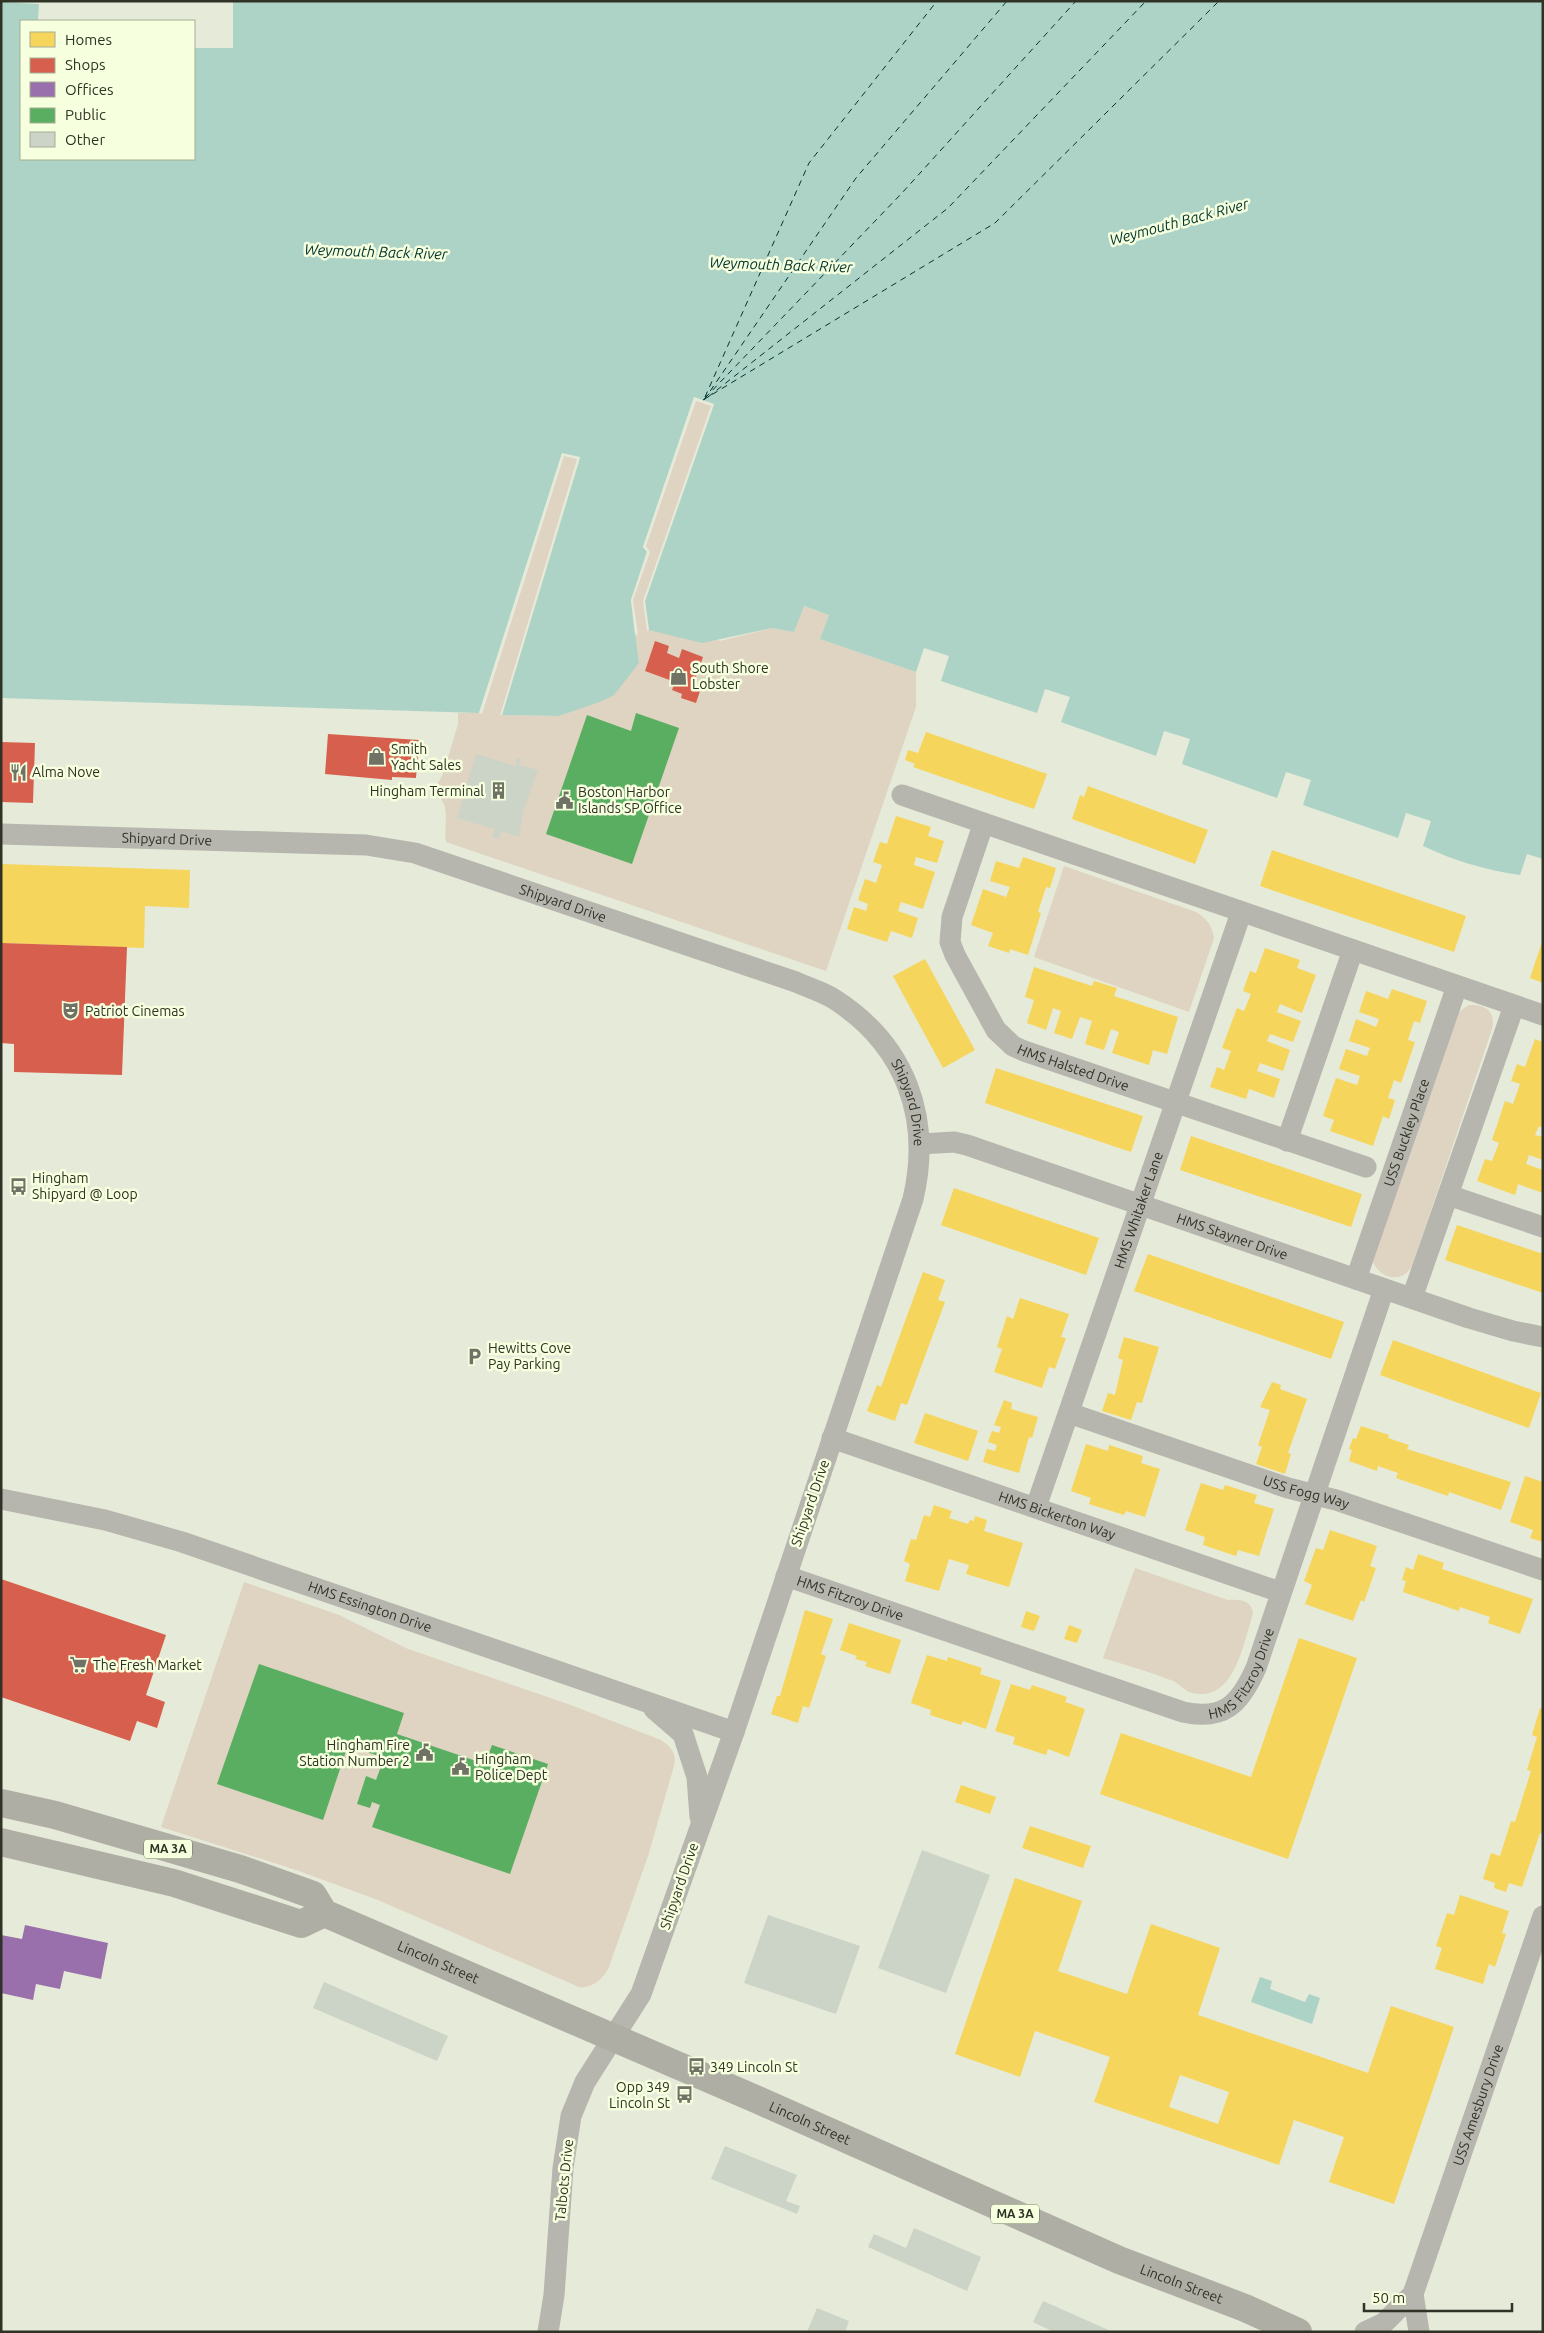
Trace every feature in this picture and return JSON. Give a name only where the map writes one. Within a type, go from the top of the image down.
[{"type":"main road","name":"Lincoln Street","points":[[1,1803],[55,1816],[240,1869],[313,1895],[324,1913],[758,2100],[1119,2260],[1245,2308],[1298,2332]]},
{"type":"main road","name":"MA 3A","points":[[1,1842],[174,1883],[301,1924],[324,1913]]},
{"type":"street","points":[[902,795],[1543,1015]]},
{"type":"street","name":"HMS Halsted Drive","points":[[983,824],[949,930],[955,955],[996,1030],[1013,1046],[1366,1168]]},
{"type":"street","name":"Shipyard Drive","points":[[1,834],[366,845],[415,853],[787,979],[833,998],[855,1014],[878,1035],[894,1057],[905,1078],[915,1107],[920,1144],[918,1172],[913,1199],[734,1732],[641,1994],[612,2038]]},
{"type":"street","name":"HMS Whitaker Lane","points":[[1036,1507],[1242,913]]},
{"type":"street","points":[[1287,1141],[1353,950]]},
{"type":"street","name":"USS Buckley Place","points":[[1356,1279],[1457,986]]},
{"type":"street","points":[[1412,1298],[1514,1006]]},
{"type":"street","name":"HMS Stayner Drive","points":[[920,1144],[954,1142],[966,1145],[1384,1289],[1513,1331],[1543,1337]]},
{"type":"street","points":[[1448,1195],[1543,1227]]},
{"type":"street","name":"HMS Fitzroy Drive","points":[[786,1576],[1166,1707],[1198,1716],[1216,1714],[1231,1707],[1241,1696],[1256,1668],[1280,1592],[1384,1289]]},
{"type":"street","name":"USS Fogg Way","points":[[1069,1413],[1288,1488],[1315,1494],[1543,1570]]},
{"type":"street","name":"HMS Bickerton Way","points":[[832,1438],[1280,1592]]},
{"type":"street","name":"HMS Essington Drive","points":[[1,1499],[74,1513],[166,1537],[734,1732]]},
{"type":"street","points":[[644,1700],[684,1734],[698,1776],[700,1827]]},
{"type":"street","name":"USS Amesbury Drive","points":[[1365,2332],[1384,2323],[1413,2294],[1543,1916]]},
{"type":"street","name":"Talbots Drive","points":[[548,2332],[554,2295],[563,2168],[572,2116],[585,2082],[612,2038]]},
{"type":"street","name":"USS Amesbury Drive","points":[[1413,2294],[1419,2332]]},
{"type":"shaded area","points":[[694,397],[714,404],[645,601],[720,641],[772,628],[794,632],[803,606],[829,615],[820,639],[916,672],[916,707],[826,971],[446,842],[445,808],[443,802],[433,792],[443,774],[458,724],[458,713],[479,713],[562,453],[580,457],[503,715],[559,716],[577,709],[639,663],[631,600],[643,547]]},
{"type":"shaded area","points":[[1064,866],[1196,912],[1206,920],[1212,929],[1214,938],[1189,1012],[1034,957]]},
{"type":"shaded area","points":[[1469,1005],[1480,1006],[1488,1010],[1492,1018],[1492,1029],[1413,1264],[1404,1275],[1398,1277],[1387,1276],[1381,1273],[1373,1262],[1456,1014]]},
{"type":"shaded area","points":[[1135,1568],[1228,1600],[1245,1601],[1248,1603],[1253,1614],[1241,1654],[1228,1680],[1218,1689],[1207,1694],[1192,1693],[1173,1681],[1103,1658]]},
{"type":"shaded area","points":[[244,1582],[339,1615],[408,1649],[568,1704],[661,1740],[670,1748],[675,1757],[674,1766],[648,1856],[609,1967],[601,1979],[588,1986],[579,1987],[378,1900],[296,1870],[161,1827]]},
{"type":"water","name":"Weymouth Back River","points":[[233,1],[1543,1],[1543,859],[1527,854],[1520,875],[1482,868],[1423,846],[1431,821],[1406,813],[1398,838],[1303,805],[1311,780],[1286,772],[1277,798],[1182,764],[1190,739],[1164,731],[1156,756],[1061,722],[1070,697],[1045,689],[1037,713],[941,681],[949,656],[924,648],[916,672],[820,639],[829,615],[804,606],[794,632],[772,628],[702,643],[649,630],[645,601],[714,404],[694,398],[643,547],[647,551],[631,600],[639,663],[614,695],[602,701],[559,716],[502,715],[580,458],[562,454],[479,713],[1,698],[1,2],[39,4],[38,20],[20,20],[20,160],[195,160],[195,48],[233,48]]},
{"type":"water","points":[[1260,1977],[1272,1981],[1270,1989],[1305,2002],[1309,1994],[1320,1998],[1312,2024],[1251,2002]]},
{"type":"pier","points":[[694,397],[714,404],[645,601],[649,630],[647,631],[643,601],[711,406],[696,401],[646,546],[650,552],[633,600],[638,634],[635,635],[631,600],[647,552],[643,547]]},
{"type":"pier","points":[[562,453],[580,457],[502,715],[500,715],[577,459],[564,456],[482,714],[479,713]]},
{"type":"building: Homes","points":[[926,732],[1047,774],[1034,809],[913,767],[915,764],[905,760],[908,750],[918,753]]},
{"type":"building: Homes","points":[[1088,786],[1208,830],[1195,864],[1072,819],[1080,795],[1084,797]]},
{"type":"building: Homes","points":[[896,816],[931,827],[928,836],[944,841],[937,863],[916,857],[914,865],[935,872],[923,909],[901,902],[898,911],[918,918],[912,938],[891,931],[887,942],[847,929],[854,907],[866,911],[868,904],[858,900],[865,879],[876,883],[882,865],[873,862],[880,842],[887,844]]},
{"type":"building: Homes","points":[[1272,850],[1466,916],[1454,952],[1260,886]]},
{"type":"building: Homes","points":[[1023,857],[1056,868],[1050,888],[1046,887],[1038,912],[1041,913],[1028,955],[1010,949],[1009,953],[988,946],[993,933],[971,925],[983,889],[1006,897],[1010,887],[990,881],[996,861],[1019,868]]},
{"type":"building: Homes","points":[[1,864],[190,870],[189,908],[145,906],[144,948],[1,943]]},
{"type":"building: Homes","points":[[1543,942],[1543,983],[1530,978]]},
{"type":"building: Homes","points":[[1265,948],[1300,960],[1297,968],[1316,975],[1302,1013],[1280,1004],[1277,1012],[1301,1021],[1293,1042],[1270,1034],[1267,1041],[1290,1050],[1283,1071],[1260,1063],[1257,1071],[1280,1079],[1274,1098],[1249,1089],[1246,1099],[1210,1087],[1217,1067],[1224,1070],[1231,1051],[1222,1048],[1237,1008],[1244,1011],[1251,994],[1243,991],[1250,971],[1256,973]]},
{"type":"building: Homes","points":[[925,959],[975,1050],[943,1068],[893,976]]},
{"type":"building: Homes","points":[[1034,967],[1092,986],[1094,981],[1117,988],[1114,996],[1178,1017],[1167,1054],[1153,1050],[1149,1065],[1112,1053],[1119,1032],[1111,1029],[1104,1050],[1085,1044],[1092,1021],[1080,1017],[1072,1039],[1054,1033],[1061,1011],[1053,1008],[1046,1030],[1027,1023],[1034,1000],[1025,997]]},
{"type":"building: Homes","points":[[1392,989],[1427,1001],[1420,1023],[1414,1021],[1408,1040],[1415,1042],[1401,1083],[1394,1080],[1388,1098],[1395,1100],[1389,1119],[1383,1116],[1373,1146],[1330,1131],[1334,1120],[1323,1116],[1336,1078],[1357,1085],[1360,1076],[1339,1069],[1346,1049],[1367,1056],[1370,1048],[1349,1041],[1356,1019],[1376,1027],[1379,1019],[1359,1012],[1366,991],[1388,999]]},
{"type":"building: Homes","points":[[1535,1039],[1543,1042],[1543,1128],[1539,1126],[1535,1135],[1543,1137],[1543,1160],[1529,1155],[1526,1164],[1543,1170],[1543,1193],[1518,1184],[1515,1195],[1477,1181],[1485,1159],[1492,1161],[1499,1143],[1492,1140],[1505,1101],[1513,1104],[1520,1084],[1511,1081],[1517,1064],[1525,1067]]},
{"type":"building: Homes","points":[[996,1068],[1143,1116],[1131,1152],[985,1103]]},
{"type":"building: Homes","points":[[1191,1136],[1362,1194],[1351,1227],[1180,1170]]},
{"type":"building: Homes","points":[[954,1188],[1099,1238],[1086,1275],[941,1225]]},
{"type":"building: Homes","points":[[1457,1225],[1543,1254],[1543,1293],[1445,1260]]},
{"type":"building: Homes","points":[[1148,1254],[1344,1322],[1331,1359],[1134,1291]]},
{"type":"building: Homes","points":[[923,1272],[945,1280],[938,1300],[945,1302],[907,1405],[901,1403],[895,1421],[867,1411],[877,1385],[881,1387]]},
{"type":"building: Homes","points":[[1020,1298],[1069,1314],[1061,1337],[1066,1338],[1055,1369],[1049,1367],[1042,1388],[994,1372],[1002,1349],[997,1347],[1007,1316],[1013,1319]]},
{"type":"building: Homes","points":[[1124,1337],[1159,1347],[1142,1403],[1137,1402],[1131,1420],[1102,1411],[1108,1393],[1115,1395],[1123,1360],[1118,1358]]},
{"type":"building: Homes","points":[[1393,1340],[1541,1393],[1529,1428],[1380,1375]]},
{"type":"building: Homes","points":[[1272,1382],[1281,1385],[1280,1389],[1307,1399],[1288,1453],[1291,1454],[1285,1474],[1256,1464],[1262,1447],[1258,1445],[1270,1410],[1260,1407]]},
{"type":"building: Homes","points":[[1004,1400],[1012,1403],[1011,1409],[1038,1417],[1032,1438],[1029,1437],[1019,1473],[983,1462],[987,1449],[995,1451],[997,1445],[988,1442],[992,1431],[999,1433],[1001,1427],[994,1425]]},
{"type":"building: Homes","points":[[925,1413],[978,1431],[968,1461],[914,1443]]},
{"type":"building: Homes","points":[[1361,1426],[1389,1435],[1388,1438],[1409,1445],[1407,1449],[1511,1482],[1501,1510],[1449,1492],[1448,1496],[1396,1478],[1398,1473],[1378,1466],[1377,1471],[1349,1461],[1352,1450],[1349,1449],[1353,1438],[1356,1439]]},
{"type":"building: Homes","points":[[1086,1444],[1108,1451],[1109,1445],[1143,1456],[1141,1463],[1160,1469],[1145,1517],[1126,1511],[1124,1515],[1089,1504],[1091,1498],[1071,1491]]},
{"type":"building: Homes","points":[[1525,1476],[1543,1482],[1543,1542],[1530,1538],[1533,1530],[1510,1522]]},
{"type":"building: Homes","points":[[1201,1483],[1223,1490],[1225,1485],[1257,1495],[1254,1503],[1274,1509],[1259,1556],[1238,1550],[1236,1556],[1203,1545],[1205,1537],[1185,1530]]},
{"type":"building: Homes","points":[[934,1505],[952,1511],[949,1518],[968,1524],[970,1520],[974,1521],[975,1516],[987,1520],[984,1531],[1023,1543],[1009,1587],[966,1574],[969,1565],[949,1559],[939,1591],[905,1581],[910,1564],[904,1561],[911,1539],[916,1540],[924,1515],[930,1517]]},
{"type":"building: Homes","points":[[1330,1530],[1377,1546],[1370,1566],[1376,1568],[1364,1602],[1361,1600],[1353,1621],[1305,1604],[1312,1585],[1304,1581],[1316,1548],[1323,1550]]},
{"type":"building: Homes","points":[[1418,1554],[1444,1563],[1442,1569],[1533,1599],[1520,1634],[1488,1623],[1490,1617],[1460,1607],[1459,1611],[1403,1592],[1406,1581],[1402,1580],[1406,1567],[1413,1570]]},
{"type":"building: Homes","points":[[805,1610],[833,1619],[821,1654],[826,1656],[809,1708],[803,1706],[798,1723],[771,1714],[777,1696],[780,1696]]},
{"type":"building: Homes","points":[[1026,1611],[1040,1616],[1034,1631],[1021,1627]]},
{"type":"building: Homes","points":[[849,1623],[901,1640],[890,1674],[865,1666],[867,1662],[855,1659],[857,1656],[840,1650]]},
{"type":"building: Homes","points":[[1069,1625],[1082,1630],[1077,1643],[1064,1639]]},
{"type":"building: Homes","points":[[1299,1638],[1357,1658],[1288,1859],[1100,1794],[1121,1733],[1251,1777]]},
{"type":"building: Homes","points":[[927,1655],[947,1661],[948,1657],[982,1668],[980,1674],[1001,1681],[986,1729],[963,1721],[961,1725],[930,1715],[931,1710],[911,1703]]},
{"type":"building: Homes","points":[[1011,1684],[1030,1690],[1032,1685],[1067,1697],[1065,1702],[1085,1709],[1069,1757],[1048,1749],[1046,1755],[1013,1744],[1015,1737],[995,1731]]},
{"type":"building: Homes","points":[[1540,1708],[1543,1709],[1543,1833],[1540,1833],[1522,1887],[1509,1883],[1506,1892],[1494,1888],[1495,1883],[1483,1879],[1491,1853],[1500,1856],[1511,1821],[1515,1822],[1531,1771],[1527,1770],[1537,1737],[1532,1735]]},
{"type":"building: Homes","points":[[961,1785],[996,1797],[990,1814],[955,1802]]},
{"type":"building: Homes","points":[[1030,1826],[1091,1846],[1083,1868],[1022,1848]]},
{"type":"building: Homes","points":[[1015,1878],[1082,1901],[1058,1971],[1127,1994],[1151,1924],[1220,1948],[1198,2015],[1368,2073],[1391,2006],[1454,2027],[1394,2204],[1329,2182],[1344,2137],[1294,2120],[1279,2165],[1094,2102],[1110,2057],[1035,2031],[1020,2077],[955,2054]],"holes":[[[1180,2075],[1229,2092],[1218,2124],[1169,2107]]]},
{"type":"building: Homes","points":[[1460,1895],[1509,1911],[1502,1933],[1506,1934],[1495,1967],[1489,1964],[1483,1984],[1435,1969],[1442,1948],[1436,1946],[1447,1913],[1454,1915]]},
{"type":"building: Shops","name":"South Shore Lobster","points":[[655,641],[669,646],[667,653],[679,658],[682,649],[703,657],[692,688],[700,691],[696,703],[681,698],[682,694],[672,690],[675,682],[645,671]]},
{"type":"building: Shops","points":[[328,734],[419,740],[416,778],[392,777],[392,780],[325,774]]},
{"type":"building: Shops","name":"Alma Nove","points":[[1,742],[35,743],[33,803],[1,802]]},
{"type":"building: Shops","points":[[1,943],[127,947],[122,1075],[14,1072],[14,1044],[1,1043]]},
{"type":"building: Shops","name":"The Fresh Market","points":[[1,1579],[166,1635],[146,1695],[165,1702],[157,1728],[137,1721],[130,1741],[1,1697]]},
{"type":"building: Offices","points":[[25,1925],[108,1943],[101,1979],[64,1971],[60,1989],[36,1984],[33,2000],[1,1993],[1,1935],[22,1939]]},
{"type":"building: Public","points":[[636,713],[679,728],[632,864],[546,834],[587,715],[631,731]]},
{"type":"building: Public","points":[[259,1664],[404,1713],[397,1734],[485,1764],[492,1745],[548,1764],[510,1874],[372,1827],[380,1805],[372,1802],[370,1808],[357,1804],[366,1776],[376,1780],[384,1758],[348,1745],[323,1820],[217,1784]]},
{"type":"building: Other","name":"Hingham Terminal","points":[[476,754],[515,766],[517,758],[521,759],[519,765],[538,770],[523,812],[519,837],[501,831],[498,839],[492,837],[495,829],[457,818]]},
{"type":"building: Other","points":[[922,1850],[990,1875],[946,1993],[878,1968]]},
{"type":"building: Other","points":[[768,1915],[860,1946],[836,2014],[744,1983]]},
{"type":"building: Other","points":[[324,1982],[448,2036],[437,2061],[313,2008]]},
{"type":"building: Other","points":[[725,2146],[797,2175],[786,2201],[800,2206],[797,2214],[711,2179]]},
{"type":"building: Other","points":[[914,2228],[981,2257],[967,2291],[868,2247],[874,2234],[906,2248]]},
{"type":"building: Other","points":[[1043,2301],[1113,2332],[1054,2332],[1033,2322]]},
{"type":"building: Other","points":[[817,2308],[849,2321],[845,2332],[807,2332]]},
{"type":"ferry route","points":[[705,397],[809,163],[937,1]]},
{"type":"ferry route","points":[[704,400],[856,178],[1007,1]]},
{"type":"ferry route","points":[[705,398],[902,193],[1076,1]]},
{"type":"ferry route","points":[[708,397],[948,208],[1146,1]]},
{"type":"ferry route","points":[[703,400],[995,223],[1219,1]]},
{"type":"place","name":"South Shore Lobster","points":[[678,676]]},
{"type":"place","name":"Smith Yacht Sales","points":[[377,757]]},
{"type":"place","name":"Alma Nove","points":[[18,772]]},
{"type":"place","name":"Hingham Terminal","points":[[498,791]]},
{"type":"place","name":"Boston Harbor Islands SP Office","points":[[564,800]]},
{"type":"place","name":"Patriot Cinemas","points":[[71,1011]]},
{"type":"place","name":"Hingham Shipyard @ Loop","points":[[18,1186]]},
{"type":"place","name":"Hewitts Cove Pay Parking","points":[[474,1356]]},
{"type":"place","name":"The Fresh Market","points":[[79,1665]]},
{"type":"place","name":"Hingham Fire Station Number 2","points":[[424,1753]]},
{"type":"place","name":"Hingham Police Dept","points":[[461,1767]]},
{"type":"place","name":"349 Lincoln St","points":[[696,2067]]},
{"type":"place","name":"Opp 349 Lincoln St","points":[[684,2095]]}]
